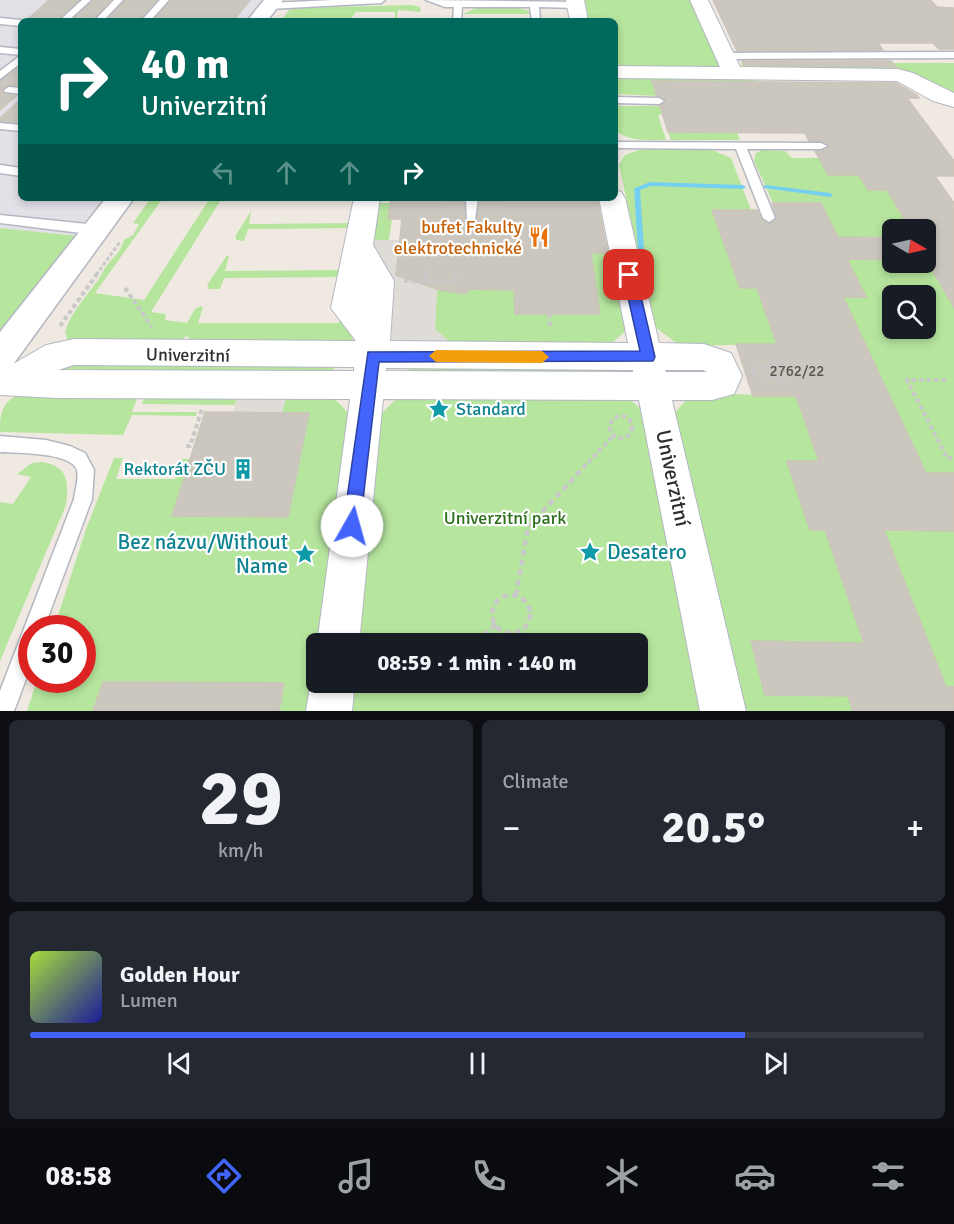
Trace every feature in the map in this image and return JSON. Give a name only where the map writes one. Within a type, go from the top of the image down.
[{"type":"street","points":[[699,0],[729,64]]},
{"type":"street","points":[[618,72],[729,64],[898,75],[919,81],[951,104]]},
{"type":"street","points":[[4,373],[97,230],[119,201]]},
{"type":"street","points":[[366,201],[346,308],[373,356]]},
{"type":"street","name":"Univerzitní","points":[[613,201],[723,711]]},
{"type":"street","points":[[339,633],[380,281],[358,246]]},
{"type":"street","name":"Univerzitní","points":[[4,373],[57,354],[373,356],[651,371]]},
{"type":"street","name":"Univerzitní","points":[[4,373],[373,356]]},
{"type":"street","points":[[329,711],[331,693]]},
{"type":"lane","points":[[73,0],[87,0]]},
{"type":"lane","points":[[66,18],[87,0]]},
{"type":"lane","points":[[101,18],[119,0]]},
{"type":"lane","points":[[148,18],[165,0]]},
{"type":"lane","points":[[322,4],[335,0]]},
{"type":"lane","points":[[266,9],[381,0]]},
{"type":"lane","points":[[430,0],[458,4],[534,5],[577,9]]},
{"type":"lane","points":[[457,18],[458,4]]},
{"type":"lane","points":[[534,5],[536,18]]},
{"type":"lane","points":[[0,21],[18,23]]},
{"type":"lane","points":[[0,50],[18,52]]},
{"type":"lane","points":[[729,64],[954,55]]},
{"type":"lane","points":[[0,76],[18,61]]},
{"type":"lane","points":[[9,90],[18,91]]},
{"type":"lane","points":[[618,100],[658,101]]},
{"type":"lane","points":[[0,126],[18,128]]},
{"type":"lane","points":[[618,145],[821,146]]},
{"type":"lane","points":[[740,146],[769,218]]},
{"type":"lane","points":[[0,170],[18,172]]},
{"type":"lane","points":[[471,216],[472,201]]},
{"type":"lane","points":[[0,219],[97,230]]},
{"type":"lane","points":[[0,444],[58,450],[74,455],[84,466],[86,480],[83,499],[39,615]]},
{"type":"lane","points":[[3,711],[18,672]]},
{"type":"path","points":[[426,281],[428,267]]},
{"type":"path","points":[[380,281],[455,282],[456,267]]},
{"type":"path","points":[[125,288],[171,355]]},
{"type":"path","points":[[549,314],[550,331]]},
{"type":"path","points":[[783,361],[745,371],[791,382]]},
{"type":"path","points":[[946,380],[908,380],[947,458],[954,458]]},
{"type":"path","points":[[186,446],[190,446],[202,409]]},
{"type":"path","points":[[623,417],[632,424],[633,431],[628,436],[621,438],[614,435],[609,428],[613,419],[623,417]]},
{"type":"path","points":[[516,595],[528,527],[614,435]]},
{"type":"path","points":[[507,594],[516,595],[527,605],[527,625],[518,633],[512,634],[496,624],[493,612],[498,600],[507,594]]},
{"type":"path","points":[[486,633],[496,624]]},
{"type":"shaded area","points":[[0,0],[264,0],[249,18],[18,18],[18,201],[106,201],[78,236],[0,228]]},
{"type":"shaded area","points":[[366,233],[375,240],[400,240],[396,275],[437,289],[435,329],[453,345],[346,344],[360,334]]},
{"type":"shaded area","points":[[237,398],[286,398],[282,413],[233,413]]},
{"type":"green space","points":[[585,0],[697,0],[721,68],[618,67],[618,18],[588,18]]},
{"type":"green space","points":[[412,5],[420,7],[421,12],[398,10],[397,18],[395,18],[395,12],[356,12],[352,18],[283,18],[289,10]]},
{"type":"green space","points":[[476,8],[519,8],[529,11],[529,14],[463,14]]},
{"type":"green space","points":[[741,63],[954,63],[954,94],[927,81],[743,69]]},
{"type":"green space","points":[[618,79],[756,79],[758,81],[653,81],[657,96],[618,94]]},
{"type":"green space","points":[[618,106],[660,106],[663,114],[658,115],[666,140],[645,140],[618,132]]},
{"type":"green space","points":[[668,132],[737,133],[740,140],[671,140]]},
{"type":"green space","points":[[639,150],[712,150],[731,158],[751,210],[713,210],[740,288],[781,288],[761,299],[777,344],[680,346],[654,326],[619,165],[625,155]]},
{"type":"green space","points":[[762,150],[785,151],[792,158],[819,158],[828,175],[859,175],[868,190],[887,190],[905,219],[882,219],[882,238],[838,237],[821,203],[773,203],[754,161],[756,153]]},
{"type":"green space","points":[[149,201],[161,201],[95,293],[144,300],[208,201],[220,201],[151,312],[166,314],[165,320],[187,323],[195,309],[201,306],[203,307],[198,323],[339,323],[342,309],[360,333],[346,344],[195,343],[187,336],[175,343],[68,341],[65,331],[71,317],[120,250],[124,240],[133,235],[139,224],[133,223]]},
{"type":"green space","points":[[376,203],[390,203],[388,218],[392,219],[389,240],[375,240],[365,233]]},
{"type":"green space","points":[[251,211],[249,224],[357,223],[356,228],[248,229],[244,241],[236,240],[236,235]]},
{"type":"green space","points":[[0,228],[78,236],[0,333]]},
{"type":"green space","points":[[591,253],[611,253],[631,326],[610,345],[453,345],[435,329],[437,289],[465,294],[469,289],[514,290],[515,314],[600,314]]},
{"type":"green space","points":[[227,255],[229,256],[225,271],[349,270],[348,277],[224,278],[220,289],[209,289],[207,285]]},
{"type":"green space","points":[[847,259],[882,260],[882,273],[936,273],[936,260],[945,260],[954,273],[948,297],[954,307],[954,473],[861,473],[917,454],[843,297],[866,296]]},
{"type":"green space","points":[[63,364],[334,365],[334,372],[58,372]]},
{"type":"green space","points":[[410,368],[620,368],[621,372],[409,372]]},
{"type":"green space","points":[[140,391],[132,412],[197,412],[196,416],[132,415],[123,435],[0,432],[3,410],[12,398],[18,395]]},
{"type":"green space","points":[[147,391],[239,391],[235,405],[142,404]]},
{"type":"green space","name":"Univerzitní park","points":[[404,391],[623,394],[651,417],[707,711],[346,711],[347,693],[648,693],[648,633],[353,633],[379,416]]},
{"type":"green space","points":[[287,392],[328,392],[353,418],[324,633],[306,633],[306,693],[314,693],[313,711],[279,711],[284,683],[103,682],[93,711],[27,711],[33,693],[96,693],[96,615],[58,615],[86,529],[114,458],[123,458],[116,479],[175,479],[182,459],[190,459],[173,516],[288,517],[309,413],[282,413]]},
{"type":"green space","points":[[692,393],[796,396],[825,461],[788,461],[810,530],[826,530],[864,643],[751,642],[765,695],[848,696],[853,711],[739,711],[674,414]]},
{"type":"green space","points":[[32,463],[51,464],[62,471],[67,482],[66,505],[0,661],[0,502],[13,504],[31,477],[17,474]]},
{"type":"green space","points":[[868,530],[954,531],[954,687],[946,687],[898,565]]},
{"type":"building","points":[[49,0],[79,0],[60,18],[29,18]]},
{"type":"building","points":[[93,0],[111,0],[95,18],[74,18]]},
{"type":"building","points":[[125,0],[157,0],[142,18],[109,18]]},
{"type":"building","points":[[171,0],[250,0],[235,18],[156,18]]},
{"type":"building","points":[[713,0],[930,0],[937,7],[954,8],[954,49],[939,49],[933,43],[878,43],[883,50],[737,51]]},
{"type":"building","points":[[742,61],[891,61],[896,67],[744,65]]},
{"type":"building","points":[[18,68],[18,86],[9,85],[3,88],[5,94],[16,96],[0,110],[0,81]]},
{"type":"building","points":[[652,81],[896,83],[917,95],[919,98],[907,98],[954,161],[954,176],[935,176],[954,203],[954,307],[934,273],[936,273],[936,219],[904,219],[887,190],[868,190],[859,175],[828,175],[815,151],[828,148],[828,144],[809,141],[805,133],[668,132],[660,106],[666,100],[657,96]]},
{"type":"building","points":[[18,102],[18,123],[0,121],[0,118]]},
{"type":"building","points":[[391,201],[464,201],[467,221],[476,221],[480,201],[598,201],[608,253],[591,253],[600,314],[515,314],[514,290],[469,289],[466,294],[440,290],[396,275],[402,219],[388,219]]},
{"type":"building","points":[[772,203],[821,203],[838,237],[882,238],[882,260],[847,259],[866,297],[843,297],[926,473],[954,473],[954,531],[884,530],[946,687],[954,687],[954,711],[853,711],[848,696],[765,695],[751,641],[864,643],[825,530],[810,530],[787,461],[819,461],[796,396],[753,396],[736,344],[777,344],[757,288],[740,288],[712,210],[757,210],[762,220],[770,224],[777,219]]},
{"type":"building","name":"Rektorát ZČU","points":[[205,412],[309,413],[288,517],[172,516]]},
{"type":"building","points":[[103,682],[284,683],[279,711],[93,711]]},
{"type":"waterway","points":[[650,293],[641,250],[637,189],[650,184],[743,187]]},
{"type":"waterway","points":[[766,187],[830,195]]},
{"type":"slow traffic","points":[[436,356],[542,357]]},
{"type":"place","name":"bufet Fakulty elektrotechnické","points":[[539,237]]},
{"type":"place","name":"Standard","points":[[439,409]]},
{"type":"place","name":"Rektorát ZČU","points":[[243,469]]},
{"type":"place","name":"Desatero","points":[[590,552]]},
{"type":"place","name":"Bez názvu/Without Name","points":[[305,554]]},
{"type":"route","points":[[352,526],[373,356],[648,357],[629,275]]}]
